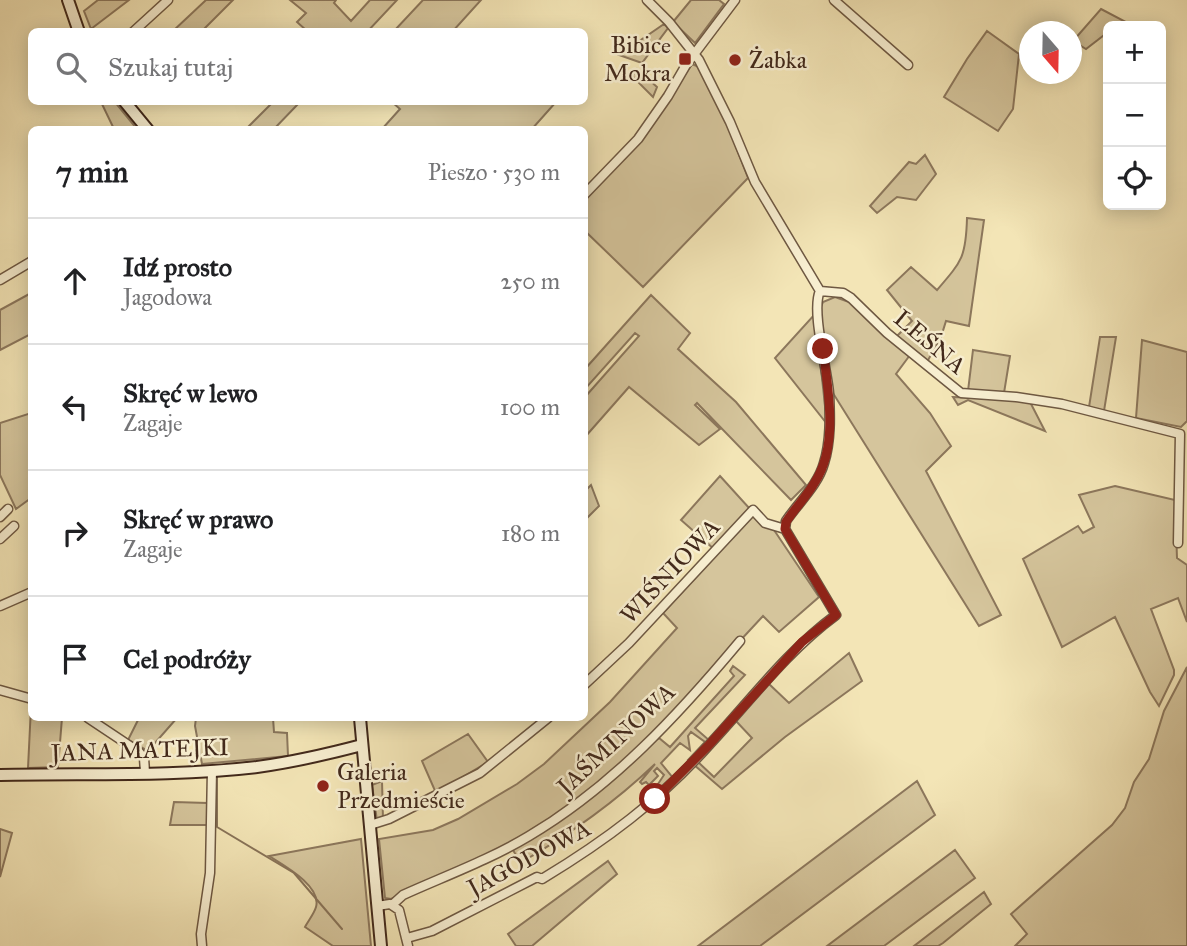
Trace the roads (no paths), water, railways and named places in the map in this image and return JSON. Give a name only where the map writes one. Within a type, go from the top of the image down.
[{"type":"street","points":[[68,0],[78,28]]},
{"type":"street","points":[[137,28],[168,0]]},
{"type":"street","points":[[648,0],[695,54],[713,86],[769,209],[820,291],[816,306],[829,393],[828,446],[816,482],[793,511],[785,529]]},
{"type":"street","points":[[588,191],[638,138],[695,54],[736,0]]},
{"type":"street","points":[[834,0],[908,65]]},
{"type":"street","points":[[127,105],[145,126]]},
{"type":"street","points":[[0,280],[28,263]]},
{"type":"street","name":"LEŚNA","points":[[820,291],[843,293],[851,298],[887,333],[961,393],[1062,404],[1180,434],[1178,543]]},
{"type":"street","points":[[0,517],[8,509]]},
{"type":"street","name":"WIŚNIOWA","points":[[588,681],[629,643],[753,510],[765,523],[785,529]]},
{"type":"street","points":[[0,539],[14,526]]},
{"type":"street","name":"JAGODOWA","points":[[407,942],[537,877],[541,879],[601,842],[655,799],[708,746],[802,642],[836,615],[785,529]]},
{"type":"street","points":[[0,606],[28,594]]},
{"type":"street","name":"JAŚMINOWA","points":[[392,905],[403,895],[526,838],[583,800],[652,739],[740,640]]},
{"type":"street","points":[[0,690],[28,698]]},
{"type":"street","points":[[92,721],[143,755],[145,772]]},
{"type":"street","points":[[360,721],[381,946]]},
{"type":"street","points":[[370,825],[389,819],[480,773],[544,721]]},
{"type":"street","name":"JANA MATEJKI","points":[[0,775],[212,771],[258,767],[362,746]]},
{"type":"street","points":[[202,946],[201,934],[210,873],[212,771]]},
{"type":"street","points":[[377,906],[392,905],[401,913],[407,942]]},
{"type":"waterway","points":[[217,774],[217,827],[294,873],[342,929]]},
{"type":"place","name":"Bibice Mokra","points":[[685,59]]},
{"type":"place","name":"Żabka","points":[[735,60]]},
{"type":"place","name":"Galeria Przedmieście","points":[[323,786]]}]
